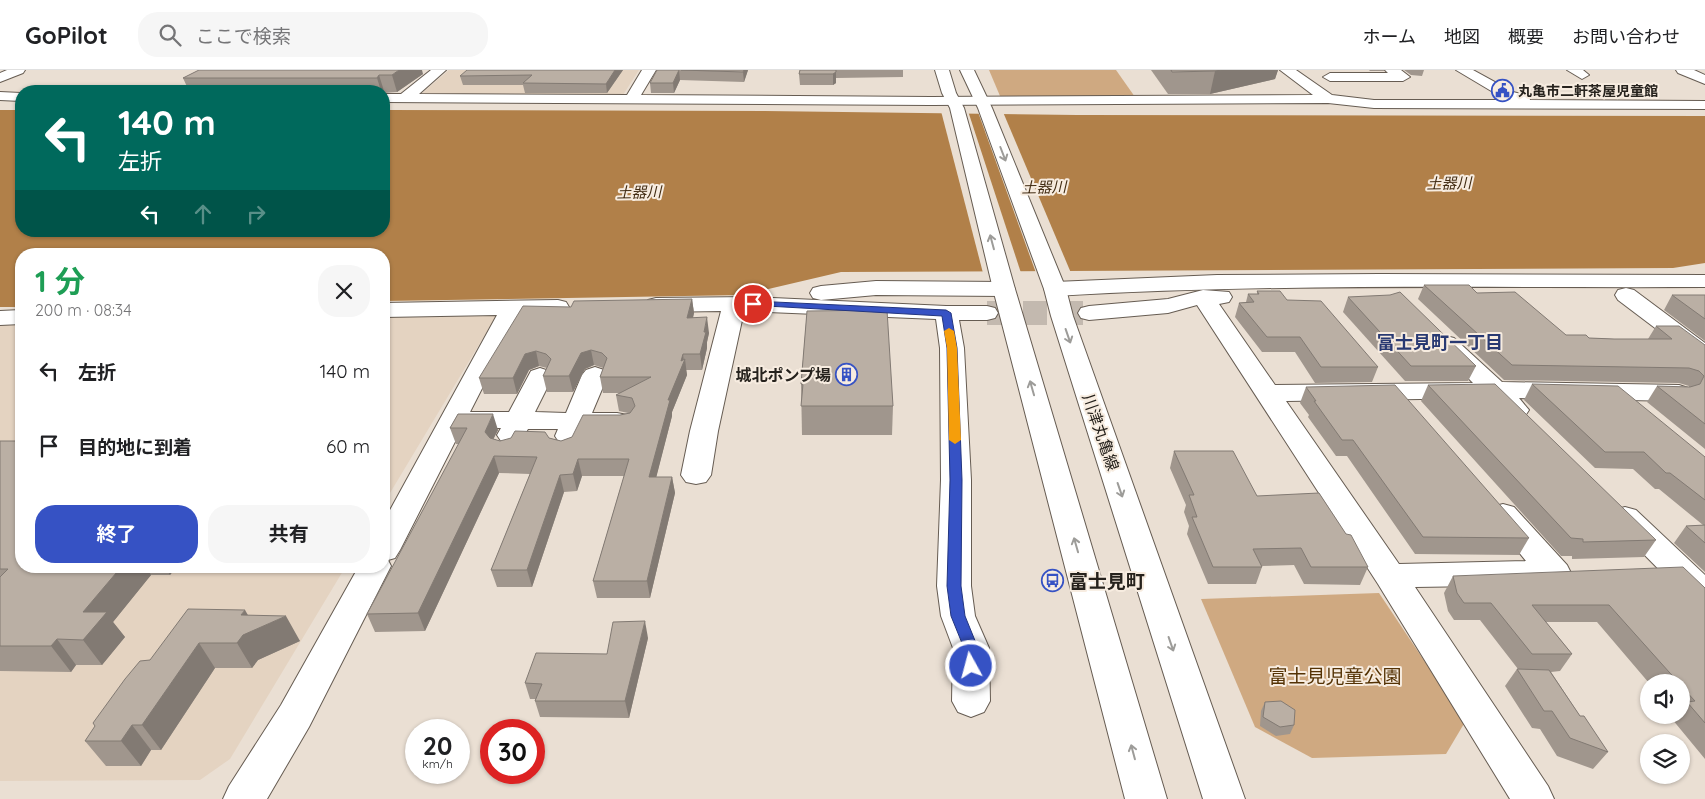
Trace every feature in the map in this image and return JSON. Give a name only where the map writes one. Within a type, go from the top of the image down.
[{"type":"street","points":[[0,78],[18,70]]},
{"type":"street","points":[[405,98],[439,70]]},
{"type":"street","points":[[632,98],[649,70]]},
{"type":"street","points":[[942,70],[955,104],[995,301],[1146,799]]},
{"type":"street","name":"川津丸亀線","points":[[968,70],[1055,289],[1062,316],[1224,799]]},
{"type":"street","points":[[1287,70],[1328,99]]},
{"type":"street","points":[[1324,74],[1366,74],[1403,77],[1392,70]]},
{"type":"street","points":[[1463,70],[1508,95],[1568,104]]},
{"type":"street","points":[[1324,74],[1374,104]]},
{"type":"street","points":[[0,96],[15,96]]},
{"type":"street","points":[[390,98],[632,98],[955,104],[1328,99],[1374,104],[1705,105]]},
{"type":"street","points":[[1055,289],[1150,283],[1267,281],[1705,281]]},
{"type":"street","points":[[743,304],[831,291],[876,288],[995,301]]},
{"type":"street","points":[[1089,313],[1168,306],[1203,297],[1316,300],[1705,293]]},
{"type":"street","points":[[1626,295],[1705,354]]},
{"type":"street","points":[[1203,297],[1390,576],[1533,799]]},
{"type":"street","points":[[638,306],[743,304],[946,313],[995,301]]},
{"type":"street","points":[[696,475],[704,431],[743,304]]},
{"type":"street","points":[[390,310],[580,307]]},
{"type":"street","points":[[390,539],[512,308]]},
{"type":"street","points":[[946,313],[952,348],[956,480],[954,586],[958,616],[971,648],[972,701]]},
{"type":"street","points":[[0,318],[15,317]]},
{"type":"street","points":[[1426,322],[1530,424]]},
{"type":"street","points":[[1377,369],[1415,413]]},
{"type":"street","points":[[564,447],[595,375]]},
{"type":"street","points":[[505,447],[540,376]]},
{"type":"street","points":[[1268,393],[1495,390],[1679,394]]},
{"type":"street","points":[[1616,392],[1645,416]]},
{"type":"street","points":[[453,420],[623,421]]},
{"type":"street","points":[[1390,576],[1569,572],[1485,493]]},
{"type":"street","points":[[1608,500],[1705,595]]},
{"type":"street","points":[[1641,571],[1679,570]]},
{"type":"street","points":[[244,799],[295,716],[371,573]]},
{"type":"shaded area","points":[[449,70],[639,70],[623,95],[420,95]]},
{"type":"shaded area","points":[[498,313],[390,493],[390,315]]},
{"type":"shaded area","points":[[15,321],[15,573],[342,573],[230,759],[200,780],[0,781],[0,322]]},
{"type":"green space","points":[[989,70],[1116,70],[1135,97],[1000,96]]},
{"type":"green space","name":"富士見児童公園","points":[[1379,593],[1465,722],[1446,754],[1312,758],[1255,727],[1201,599]]},
{"type":"water","name":"土器川","points":[[0,110],[15,110],[15,237],[390,237],[390,110],[765,111],[1077,115],[1705,116],[1705,263],[1673,268],[841,272],[743,295],[390,301],[390,248],[15,248],[15,307],[0,307]]},
{"type":"pier","points":[[941,111],[968,111],[1021,273],[983,273]]},
{"type":"pier","points":[[978,112],[1003,112],[1071,273],[1036,273]]},
{"type":"building","points":[[199,70],[399,70],[392,75],[379,75],[377,78],[183,78]]},
{"type":"building","points":[[467,70],[615,70],[606,84],[523,83],[532,75],[460,76]]},
{"type":"building","points":[[657,70],[679,70],[673,83],[650,83]]},
{"type":"building","points":[[681,70],[744,70],[743,72]]},
{"type":"building","points":[[800,70],[836,70],[836,72],[833,74],[799,74]]},
{"type":"building","points":[[1171,70],[1222,70],[1172,72]]},
{"type":"building","points":[[1424,285],[1469,285],[1477,293],[1515,292],[1566,335],[1586,335],[1589,338],[1614,339],[1672,339],[1656,326],[1679,326],[1705,345],[1705,424],[1657,386],[1690,387],[1700,384],[1704,376],[1699,371],[1689,368],[1512,365]]},
{"type":"building","points":[[1257,291],[1280,291],[1287,300],[1321,301],[1378,367],[1321,367],[1300,337],[1267,337],[1239,303],[1254,302],[1248,294],[1259,294]]},
{"type":"building","points":[[1400,292],[1476,366],[1411,366],[1348,297],[1390,295]]},
{"type":"building","points":[[1672,295],[1705,295],[1705,319]]},
{"type":"building","points":[[692,299],[687,318],[707,317],[704,332],[706,332],[700,354],[683,354],[681,361],[685,359],[668,400],[670,400],[649,477],[672,477],[647,581],[593,581],[629,459],[578,459],[573,474],[560,475],[527,570],[491,570],[537,457],[494,456],[418,613],[367,614],[467,428],[450,428],[458,414],[493,414],[485,432],[490,438],[500,441],[511,438],[515,431],[545,432],[549,438],[561,441],[572,437],[583,415],[620,415],[630,413],[635,406],[632,398],[616,395],[651,377],[600,377],[607,358],[602,353],[591,350],[581,353],[569,376],[543,376],[551,359],[546,354],[536,351],[525,354],[513,378],[479,378],[523,306],[571,307],[574,301]]},
{"type":"building","name":"城北ポンプ場","points":[[887,310],[893,406],[801,406],[807,311]]},
{"type":"building","points":[[1495,384],[1656,540],[1583,542],[1583,539],[1571,538],[1428,385]]},
{"type":"building","points":[[1532,384],[1618,386],[1705,457],[1705,500],[1670,473],[1666,473],[1644,452],[1605,452]]},
{"type":"building","points":[[1395,385],[1529,538],[1423,537],[1353,440],[1342,440],[1306,387]]},
{"type":"building","points":[[0,441],[15,441],[15,573],[116,573],[83,612],[107,612],[83,640],[57,639],[51,646],[0,646],[0,577],[8,569],[0,569]]},
{"type":"building","points":[[1174,451],[1233,451],[1257,496],[1319,493],[1346,534],[1351,535],[1368,567],[1311,567],[1301,548],[1253,549],[1262,567],[1213,567],[1192,517],[1197,517],[1189,495],[1194,495]]},
{"type":"building","points":[[1705,525],[1705,543],[1686,526]]},
{"type":"building","points":[[1683,567],[1705,588],[1705,723],[1690,706],[1690,702],[1695,701],[1690,696],[1690,674],[1671,674],[1609,605],[1532,605],[1572,654],[1532,654],[1491,603],[1464,603],[1457,593],[1453,576]]},
{"type":"building","points":[[188,609],[245,610],[241,615],[286,616],[243,635],[237,643],[199,643],[142,725],[132,725],[121,741],[85,741],[95,726],[93,723],[125,679],[140,661],[150,660]]},
{"type":"building","points":[[645,621],[625,701],[535,701],[542,684],[525,683],[536,653],[607,654],[613,622]]},
{"type":"building","points":[[1517,669],[1549,670],[1580,716],[1584,716],[1608,752],[1570,738],[1552,711],[1544,711]]},
{"type":"building","points":[[1281,701],[1295,710],[1294,725],[1280,727],[1263,717],[1265,702]]},
{"type":"tunnel","points":[[987,313],[1089,313]]},
{"type":"slow traffic","points":[[949,331],[952,348],[955,440]]},
{"type":"place","name":"丸亀市二軒茶屋児童館","points":[[1502,91]]},
{"type":"place","name":"城北ポンプ場","points":[[847,375]]},
{"type":"place","name":"富士見町","points":[[1053,581]]},
{"type":"district","name":"富士見町一丁目","points":[[1440,342]]},
{"type":"route","points":[[753,304],[946,313],[952,348],[956,480],[954,586],[958,616],[971,648],[971,666]]}]
